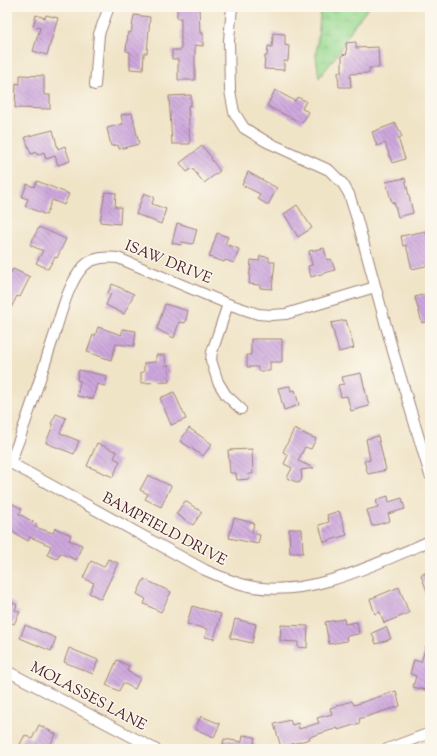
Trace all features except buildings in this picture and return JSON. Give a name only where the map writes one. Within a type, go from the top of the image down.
[{"type":"street","points":[[95,85],[99,34],[109,7]]},
{"type":"street","points":[[232,7],[229,40],[230,91],[231,102],[238,120],[244,128],[267,142],[329,170],[343,184],[349,194],[409,408],[430,475]]},
{"type":"street","name":"ISAW DRIVE","points":[[9,462],[26,426],[66,299],[77,275],[84,265],[95,259],[105,257],[118,258],[228,304],[258,314],[286,314],[375,287]]},
{"type":"street","points":[[228,304],[212,352],[211,360],[218,382],[226,395],[241,409]]},
{"type":"street","name":"BAMPFIELD DRIVE","points":[[9,462],[205,570],[226,579],[255,587],[286,588],[316,585],[346,575],[430,541]]},
{"type":"street","name":"MOLASSES LANE","points":[[7,671],[149,748]]},
{"type":"street","points":[[387,749],[430,733]]},
{"type":"green space","points":[[321,7],[369,7],[353,27],[337,55],[319,78],[316,56]]}]
